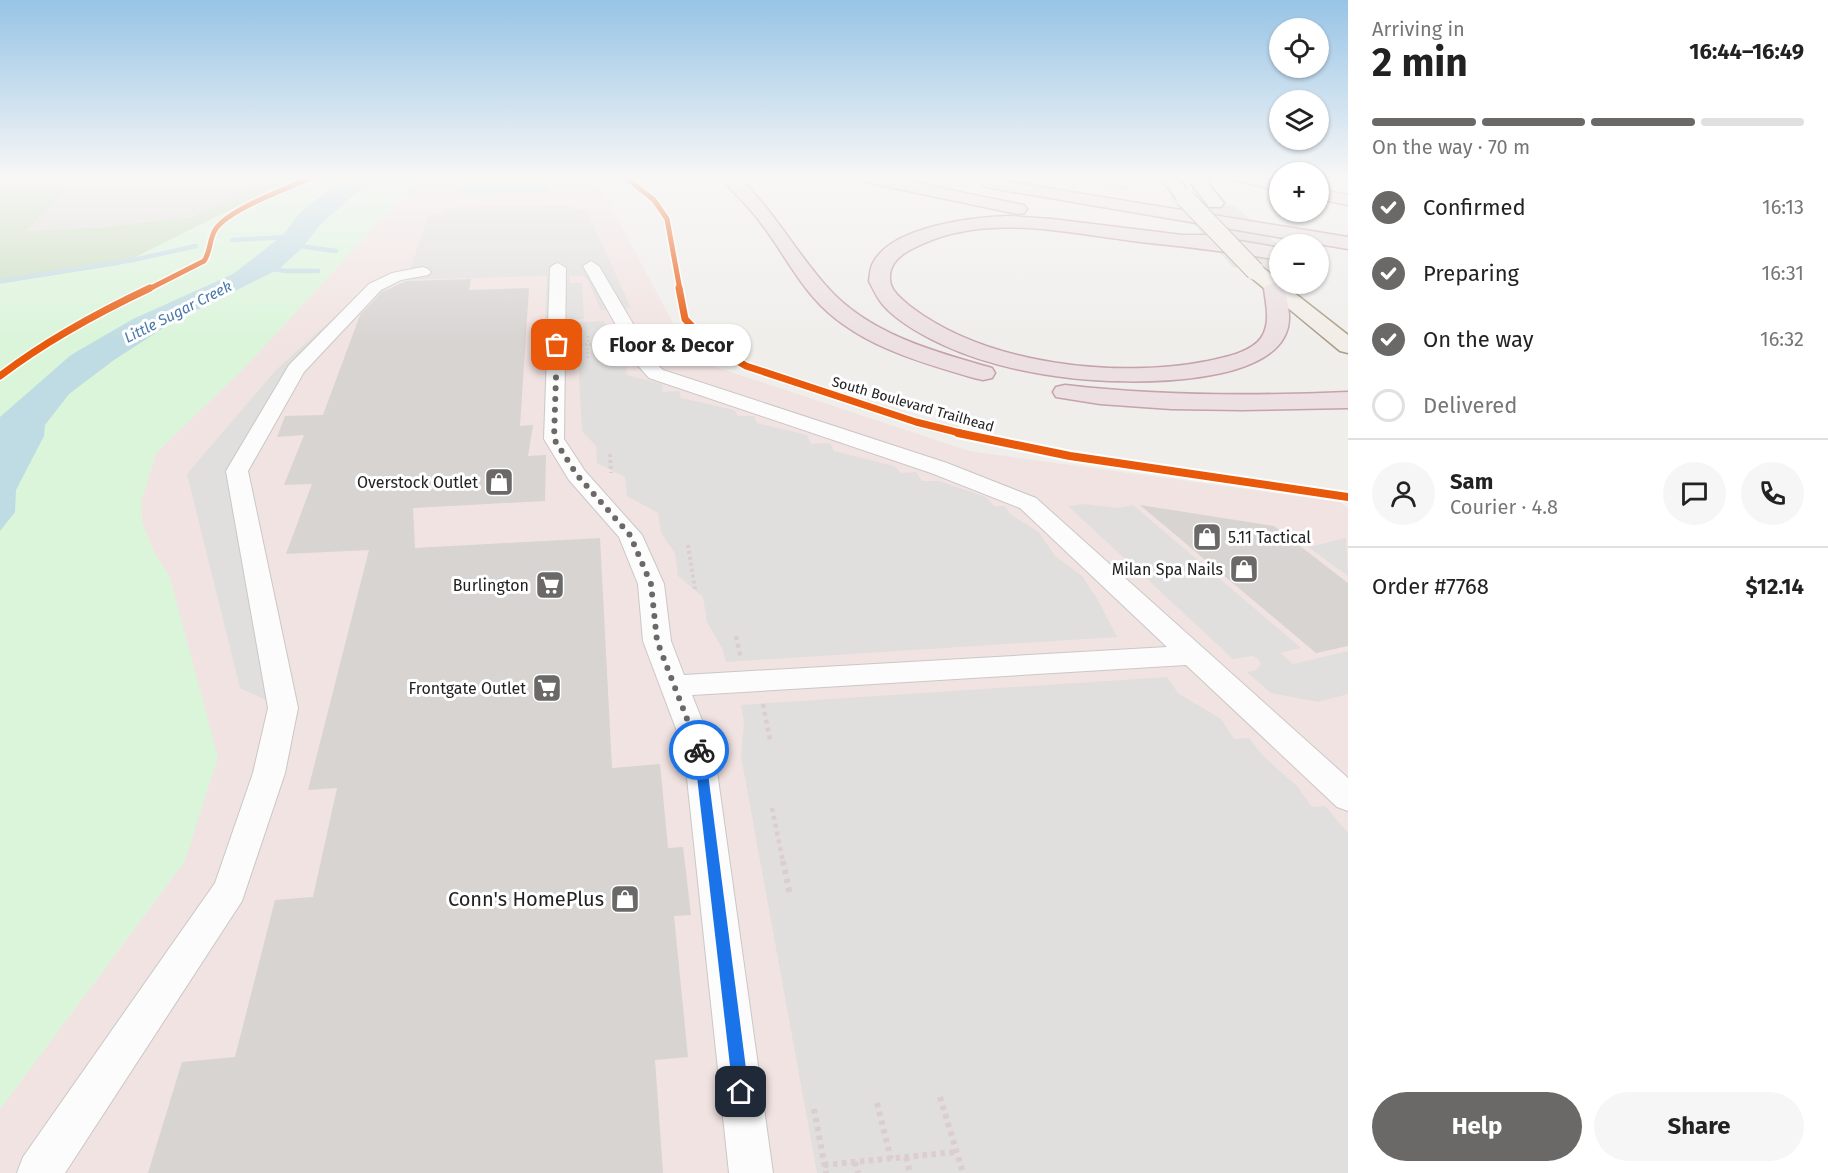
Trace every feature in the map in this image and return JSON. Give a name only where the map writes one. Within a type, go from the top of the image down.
[{"type":"highway","points":[[778,232],[821,292],[830,302],[858,323],[916,352],[1017,382],[1089,395],[1178,402],[1272,403],[1348,400]]},
{"type":"highway","points":[[936,232],[900,245],[888,254],[883,264],[880,283],[885,294],[921,325],[957,342],[981,351],[1053,369],[1125,375],[1159,375],[1200,371],[1254,355],[1269,343],[1276,333],[1278,321],[1275,294]]},
{"type":"highway","points":[[1102,232],[1163,240],[1224,241]]},
{"type":"highway","points":[[1165,232],[1224,241],[1269,251]]},
{"type":"highway","points":[[1184,232],[1269,246]]},
{"type":"highway","points":[[1232,232],[1269,238]]},
{"type":"highway","points":[[1280,232],[1348,243]]},
{"type":"highway","points":[[1329,248],[1348,251]]},
{"type":"highway","points":[[1329,256],[1348,259]]},
{"type":"highway","points":[[1272,403],[1348,410]]},
{"type":"main road","points":[[1216,232],[1269,284]]},
{"type":"main road","points":[[1245,232],[1269,254]]},
{"type":"main road","points":[[1280,294],[1348,346]]},
{"type":"main road","points":[[1312,294],[1348,325]]},
{"type":"lane","points":[[591,266],[630,334],[641,359],[656,374],[939,468],[1029,503],[1348,798]]},
{"type":"lane","points":[[558,268],[554,439],[577,475],[630,535],[651,584],[657,641],[699,750],[751,1173]]},
{"type":"lane","points":[[39,1173],[230,890],[269,773],[283,708],[237,471],[296,369],[375,287],[397,276],[423,272]]},
{"type":"lane","points":[[675,686],[1193,655]]},
{"type":"path","points":[[601,335],[606,358]]},
{"type":"path","points":[[588,336],[588,358]]},
{"type":"path","points":[[610,454],[611,473]]},
{"type":"path","points":[[688,545],[695,589]]},
{"type":"path","points":[[736,636],[741,660]]},
{"type":"path","points":[[763,704],[770,740]]},
{"type":"path","points":[[772,808],[790,895]]},
{"type":"path","points":[[940,1097],[963,1173]]},
{"type":"path","points":[[877,1103],[891,1158]]},
{"type":"path","points":[[814,1109],[826,1173]]},
{"type":"path","points":[[824,1165],[956,1152]]},
{"type":"path","points":[[906,1157],[910,1173]]},
{"type":"path","points":[[855,1162],[858,1173]]},
{"type":"shaded area","points":[[370,232],[625,232],[692,359],[969,451],[1340,502],[1348,508],[1348,1173],[0,1173],[0,1109],[185,861],[170,578],[154,552],[142,523],[141,502],[156,453],[244,368]]},
{"type":"shaded area","points":[[423,232],[596,232],[631,308],[601,310],[587,279],[583,276],[569,276],[570,283],[582,283],[584,319],[570,320],[570,328],[577,328],[578,322],[604,321],[611,336],[617,367],[626,367],[627,375],[662,384],[663,392],[679,391],[681,398],[734,410],[738,416],[754,416],[757,423],[807,435],[811,444],[830,443],[834,451],[894,466],[901,473],[916,472],[922,481],[939,481],[986,497],[994,506],[1005,506],[1010,514],[1039,532],[1055,556],[1082,576],[1098,600],[1117,637],[726,662],[722,648],[707,622],[703,597],[678,576],[675,553],[661,533],[658,513],[627,496],[625,477],[597,463],[596,446],[582,431],[577,337],[544,339],[547,276],[396,280],[296,369],[237,471],[283,708],[240,688],[187,474],[276,370],[370,285],[383,276],[410,270]]},
{"type":"shaded area","points":[[1084,504],[1118,508],[1133,505],[1301,648],[1280,653],[1293,664],[1348,651],[1348,694],[1318,702],[1271,693],[1247,672],[1256,670],[1261,664],[1257,658],[1252,656],[1233,659],[1068,506]]},
{"type":"shaded area","points":[[1346,538],[1348,576],[1308,547],[1309,547]]},
{"type":"shaded area","points":[[1167,677],[1178,693],[1221,719],[1234,739],[1249,738],[1263,756],[1297,786],[1312,807],[1325,806],[1348,833],[1348,1173],[817,1173],[741,756],[744,722],[741,705]]},
{"type":"green space","points":[[0,232],[187,232],[120,265],[0,284]]},
{"type":"green space","points":[[187,232],[370,232],[244,368],[156,453],[141,502],[142,523],[154,552],[170,578],[218,757],[185,861],[0,1109],[0,284],[120,265]]},
{"type":"water","name":"Little Sugar Creek","points":[[285,232],[315,232],[302,248],[279,269],[171,323],[114,360],[69,394],[45,425],[44,436],[16,490],[15,512],[0,531],[0,417],[71,355],[133,319],[233,274]]},
{"type":"pier","points":[[1201,232],[1263,232],[1269,237],[1269,274],[1233,267]]},
{"type":"building","points":[[471,279],[469,290],[529,288],[520,426],[533,425],[528,456],[546,455],[545,501],[413,508],[415,548],[600,538],[612,768],[660,764],[668,848],[683,847],[691,915],[674,916],[688,1057],[655,1060],[663,1173],[148,1173],[182,1062],[235,1057],[275,900],[313,897],[337,788],[308,790],[369,550],[286,554],[312,484],[284,485],[304,435],[277,437],[285,416],[323,415],[360,315],[382,292],[406,281]]},
{"type":"building","points":[[1140,505],[1274,526],[1348,583],[1348,646],[1316,653]]},
{"type":"waterway","points":[[232,240],[289,237]]},
{"type":"waterway","points":[[292,245],[336,251]]},
{"type":"waterway","points":[[0,281],[133,260],[196,246]]},
{"type":"waterway","points":[[268,268],[285,271],[318,271]]},
{"type":"cycle path","points":[[0,376],[30,353],[91,316],[199,265],[209,252],[214,232]]},
{"type":"cycle path","name":"South Boulevard Trailhead","points":[[669,232],[685,319],[710,345],[746,366],[916,422],[994,442],[1070,456],[1348,497]]},
{"type":"way so far","points":[[557,345],[554,439],[566,462],[630,535],[651,584],[657,641],[699,750]]},
{"type":"place","name":"Floor & Decor","points":[[557,345]]},
{"type":"place","name":"Overstock Outlet","points":[[499,482]]},
{"type":"place","name":"5.11 Tactical","points":[[1207,537]]},
{"type":"place","name":"Milan Spa Nails","points":[[1244,569]]},
{"type":"place","name":"Burlington","points":[[550,585]]},
{"type":"place","name":"Frontgate Outlet","points":[[547,688]]},
{"type":"place","name":"Conn's HomePlus","points":[[625,899]]},
{"type":"route","points":[[699,750],[741,1092]]}]
